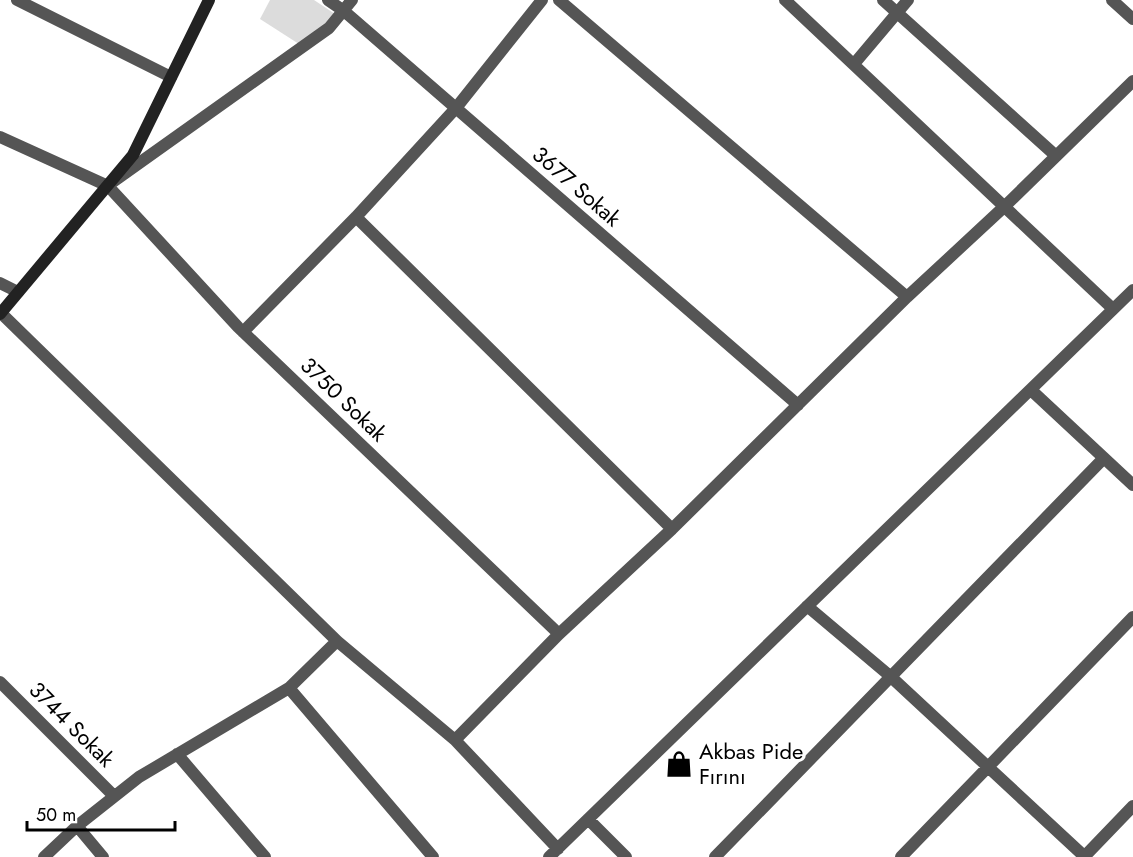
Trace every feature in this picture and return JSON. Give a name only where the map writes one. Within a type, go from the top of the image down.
[{"type":"street","points":[[17,0],[171,77]]},
{"type":"street","points":[[209,0],[133,155],[0,313],[337,641],[455,741],[553,853],[1133,290]]},
{"type":"street","name":"3677 Sokak","points":[[328,0],[344,11],[798,405]]},
{"type":"street","points":[[108,186],[329,28],[352,0]]},
{"type":"street","points":[[243,332],[356,217],[456,108],[542,0]]},
{"type":"street","points":[[559,0],[907,297]]},
{"type":"street","points":[[785,0],[1113,309]]},
{"type":"street","points":[[884,0],[1055,155]]},
{"type":"street","points":[[854,64],[908,0]]},
{"type":"street","points":[[1118,2],[1133,19]]},
{"type":"street","points":[[455,741],[560,634],[672,529],[907,297],[1005,206],[1133,81]]},
{"type":"street","points":[[0,137],[108,186]]},
{"type":"street","name":"3750 Sokak","points":[[108,186],[243,332],[560,634]]},
{"type":"street","points":[[356,217],[672,529]]},
{"type":"street","points":[[0,283],[18,292]]},
{"type":"street","points":[[1030,390],[1133,485]]},
{"type":"street","points":[[715,857],[1103,459]]},
{"type":"street","points":[[807,606],[890,676],[1084,857],[1133,806]]},
{"type":"street","points":[[901,857],[1133,617]]},
{"type":"street","points":[[44,857],[114,796],[177,754],[289,688],[337,641]]},
{"type":"street","name":"3744 Sokak","points":[[0,682],[114,796]]},
{"type":"street","points":[[289,688],[433,857]]},
{"type":"street","points":[[177,754],[265,857]]},
{"type":"street","points":[[588,819],[626,857]]},
{"type":"street","points":[[77,826],[103,857]]},
{"type":"shaded area","points":[[270,0],[314,0],[341,18],[299,44],[260,19]]},
{"type":"place","name":"Akbas Pide Fırını","points":[[679,764]]}]
